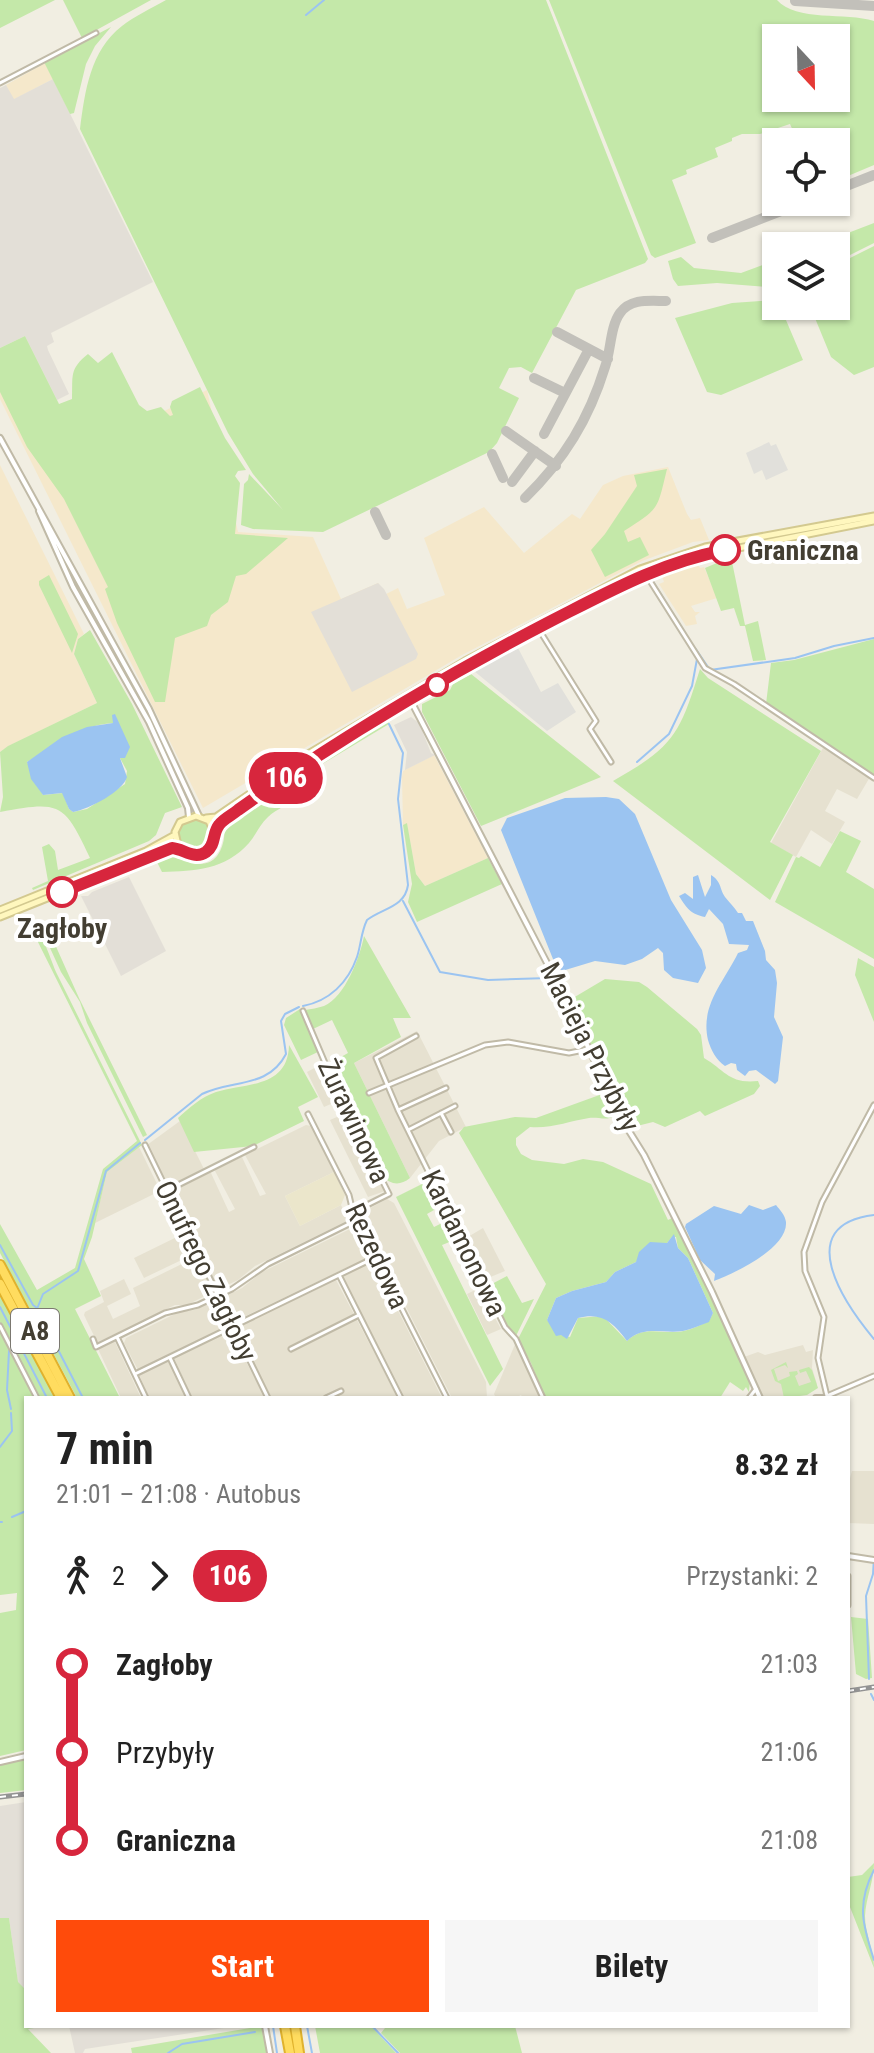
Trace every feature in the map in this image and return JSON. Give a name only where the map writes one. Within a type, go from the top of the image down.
[{"type":"highway","name":"A8","points":[[0,1265],[69,1396]]},
{"type":"highway","name":"A8","points":[[0,1284],[60,1396]]},
{"type":"highway","points":[[285,2028],[290,2053]]},
{"type":"highway","points":[[295,2028],[299,2053]]},
{"type":"main road","points":[[0,910],[146,851],[175,835],[180,822],[189,817],[216,817],[315,750],[465,661],[640,569],[682,553],[874,518]]},
{"type":"main road","points":[[0,917],[172,848],[193,855],[205,853],[212,847],[221,823],[287,776],[538,628],[645,573],[693,557],[763,540]]},
{"type":"main road","points":[[202,817],[212,825],[215,835]]},
{"type":"main road","points":[[175,835],[181,849]]},
{"type":"street","points":[[0,83],[96,33]]},
{"type":"street","points":[[0,438],[38,510],[73,587],[160,745],[188,808],[189,817]]},
{"type":"street","points":[[38,510],[52,529],[83,593],[144,700],[202,817]]},
{"type":"street","points":[[645,573],[709,671],[734,684],[874,778]]},
{"type":"street","points":[[538,628],[596,721],[590,729],[611,762]]},
{"type":"street","name":"Macieja Przybyły","points":[[411,701],[561,990],[624,1123],[644,1155],[759,1396]]},
{"type":"street","name":"Żurawinowa","points":[[303,1011],[334,1084],[389,1194],[353,1212]]},
{"type":"street","points":[[387,1085],[376,1058],[416,1036]]},
{"type":"street","points":[[369,1093],[485,1045],[501,1042],[569,1053],[589,1049]]},
{"type":"street","name":"Kardamonowa","points":[[387,1085],[542,1396]]},
{"type":"street","points":[[398,1110],[446,1088]]},
{"type":"street","points":[[827,1396],[818,1358],[824,1317],[805,1271],[804,1252],[822,1202],[874,1105]]},
{"type":"street","points":[[408,1130],[455,1106]]},
{"type":"street","points":[[441,1113],[451,1132]]},
{"type":"street","name":"Rezedowa","points":[[308,1114],[349,1195],[353,1212],[446,1396]]},
{"type":"street","name":"Onufrego Zagłoby","points":[[145,1145],[267,1396]]},
{"type":"street","points":[[166,1191],[254,1147]]},
{"type":"street","points":[[93,1339],[96,1347],[165,1313],[198,1305],[237,1286],[268,1264],[357,1220]]},
{"type":"street","points":[[135,1374],[376,1257]]},
{"type":"street","points":[[339,1275],[400,1396]]},
{"type":"street","points":[[291,1349],[359,1315]]},
{"type":"street","points":[[0,1326],[36,1396]]},
{"type":"street","points":[[117,1337],[145,1396]]},
{"type":"street","points":[[169,1357],[188,1396]]},
{"type":"street","points":[[829,1396],[874,1376]]},
{"type":"street","points":[[751,1396],[756,1389]]},
{"type":"street","points":[[330,1396],[341,1391]]},
{"type":"street","points":[[850,1556],[872,1560]]},
{"type":"street","points":[[0,1762],[24,1756]]},
{"type":"street","points":[[265,2028],[270,2053]]},
{"type":"shaded area","points":[[45,63],[53,79],[13,100],[6,85]]},
{"type":"shaded area","points":[[53,79],[153,282],[51,333],[54,342],[47,346],[48,350],[69,394],[57,400],[25,336],[0,348],[0,88],[6,85],[14,99]]},
{"type":"shaded area","points":[[0,348],[25,425],[146,420],[207,390],[238,532],[313,537],[341,599],[378,583],[386,594],[398,588],[407,609],[445,595],[424,538],[484,507],[524,553],[572,514],[580,519],[603,485],[623,476],[668,467],[687,514],[691,520],[700,518],[709,540],[693,542],[642,561],[462,655],[203,808],[0,399]]},
{"type":"shaded area","points":[[769,442],[771,446],[776,444],[788,470],[766,480],[762,470],[754,474],[746,453]]},
{"type":"shaded area","points":[[0,465],[84,634],[78,639],[74,654],[97,703],[0,752]]},
{"type":"shaded area","points":[[697,562],[700,568],[704,567],[717,598],[691,606],[695,612],[700,612],[695,616],[697,624],[686,626],[659,584],[664,582],[662,576]]},
{"type":"shaded area","points":[[378,583],[418,654],[416,659],[352,692],[311,612]]},
{"type":"shaded area","points":[[518,648],[541,692],[558,683],[576,712],[547,731],[474,671]]},
{"type":"shaded area","points":[[411,717],[419,723],[431,753],[435,755],[405,770],[407,752],[394,725]]},
{"type":"shaded area","points":[[824,746],[870,777],[857,799],[837,789],[825,811],[845,822],[832,844],[811,830],[796,857],[771,843]]},
{"type":"shaded area","points":[[434,755],[488,858],[425,886],[416,874],[407,824],[403,825],[402,777],[403,771]]},
{"type":"shaded area","points":[[129,877],[166,951],[121,976],[81,896],[88,896]]},
{"type":"shaded area","points":[[417,1031],[466,1127],[439,1141],[410,1178],[354,1063]]},
{"type":"shaded area","points":[[322,1064],[340,1100],[324,1107],[307,1072]]},
{"type":"shaded area","points":[[346,1113],[385,1191],[368,1197],[330,1120]]},
{"type":"shaded area","points":[[180,1121],[204,1169],[168,1187],[147,1145]]},
{"type":"shaded area","points":[[306,1125],[311,1126],[334,1172],[285,1196],[300,1226],[341,1205],[347,1218],[345,1222],[255,1266],[238,1280],[217,1290],[169,1191],[211,1173],[229,1212],[235,1209],[216,1168],[242,1157],[260,1196],[266,1194],[245,1155]]},
{"type":"shaded area","points":[[139,1147],[159,1188],[158,1192],[95,1223],[107,1172]]},
{"type":"shaded area","points":[[334,1172],[345,1195],[341,1205],[300,1226],[285,1196]]},
{"type":"shaded area","points":[[387,1199],[394,1203],[486,1382],[487,1396],[451,1396],[359,1214]]},
{"type":"shaded area","points":[[352,1228],[356,1229],[369,1257],[233,1322],[224,1297],[262,1272]]},
{"type":"shaded area","points":[[483,1228],[505,1271],[488,1278],[466,1238]]},
{"type":"shaded area","points":[[185,1233],[192,1255],[144,1278],[134,1258]]},
{"type":"shaded area","points":[[192,1259],[200,1264],[213,1292],[187,1305],[175,1305],[98,1342],[96,1340],[84,1315],[104,1302],[100,1291],[124,1279],[131,1294],[107,1306],[113,1319],[140,1306],[133,1288]]},
{"type":"shaded area","points":[[373,1261],[441,1396],[402,1396],[344,1275]]},
{"type":"shaded area","points":[[336,1280],[397,1396],[269,1396],[238,1327]]},
{"type":"shaded area","points":[[479,1288],[501,1329],[487,1335],[467,1294]]},
{"type":"shaded area","points":[[214,1301],[219,1303],[229,1326],[138,1370],[124,1343],[126,1338],[179,1312],[194,1310]]},
{"type":"shaded area","points":[[230,1331],[264,1396],[191,1396],[174,1358]]},
{"type":"shaded area","points":[[115,1342],[140,1396],[120,1396],[98,1349]]},
{"type":"shaded area","points":[[516,1342],[541,1396],[494,1394]]},
{"type":"shaded area","points":[[803,1345],[806,1352],[813,1350],[812,1368],[817,1384],[796,1396],[763,1396],[744,1357],[758,1352],[765,1355]]},
{"type":"shaded area","points":[[170,1362],[186,1396],[148,1396],[139,1374]]},
{"type":"shaded area","points":[[852,1471],[874,1471],[874,1524],[850,1523]]},
{"type":"shaded area","points":[[24,1802],[24,1988],[18,1983],[9,1918],[0,1918],[0,1806]]},
{"type":"shaded area","points":[[69,2028],[224,2028],[85,2049],[83,2053],[75,2053]]},
{"type":"green space","points":[[0,0],[55,0],[0,28]]},
{"type":"green space","points":[[63,0],[151,0],[82,38]]},
{"type":"green space","points":[[166,0],[546,0],[648,259],[645,263],[576,290],[532,373],[521,367],[509,368],[499,388],[519,398],[497,443],[489,452],[323,532],[253,529],[241,525],[244,484],[249,474],[283,510],[253,474],[228,433],[80,129],[87,86],[103,47],[122,26]]},
{"type":"green space","points":[[549,0],[777,0],[785,7],[809,14],[874,21],[874,165],[850,175],[850,128],[792,128],[790,124],[762,128],[760,134],[742,134],[732,138],[732,141],[715,148],[718,157],[686,170],[687,174],[672,180],[696,243],[655,258],[651,255]]},
{"type":"green space","points":[[111,27],[95,46],[86,64],[74,113],[70,114],[44,62]]},
{"type":"green space","points":[[874,223],[874,243],[850,255],[850,232]]},
{"type":"green space","points":[[874,246],[874,367],[854,375],[831,357],[816,320],[850,320],[850,258]]},
{"type":"green space","points":[[681,257],[694,268],[741,273],[762,265],[762,287],[717,283],[678,286],[668,261]]},
{"type":"green space","points":[[762,301],[762,320],[786,320],[803,360],[721,395],[707,392],[675,318],[732,303]]},
{"type":"green space","points":[[25,336],[59,404],[72,399],[75,369],[88,354],[98,363],[112,352],[139,405],[147,411],[161,407],[170,416],[173,415],[170,407],[172,401],[200,387],[225,438],[246,470],[238,471],[235,476],[240,483],[235,534],[288,538],[246,574],[236,576],[228,602],[211,615],[207,626],[175,638],[165,702],[155,702],[117,623],[105,589],[108,587],[64,499],[27,447],[0,392],[0,348]]},
{"type":"green space","points":[[667,469],[655,507],[624,531],[628,542],[640,537],[649,555],[605,577],[591,550],[637,486],[634,475]]},
{"type":"green space","points":[[731,557],[745,625],[758,621],[766,660],[753,661],[745,626],[740,626],[734,608],[721,611],[705,568]]},
{"type":"green space","points":[[49,575],[78,634],[72,653],[39,585],[39,581]]},
{"type":"green space","points":[[90,630],[132,704],[182,807],[165,813],[156,835],[149,841],[33,890],[48,881],[42,847],[49,844],[55,851],[58,870],[90,858],[73,826],[58,810],[36,807],[0,812],[3,797],[0,752],[97,703],[74,654],[78,639]],"holes":[[[114,720],[125,758],[120,758],[127,771],[125,784],[87,809],[73,812],[63,793],[43,795],[27,762],[78,732],[113,723]]]},
{"type":"green space","points":[[874,639],[874,776],[766,704],[771,663]]},
{"type":"green space","points":[[700,669],[708,678],[821,751],[770,842],[793,855],[770,900],[613,781],[649,758],[672,737],[686,710]]},
{"type":"green space","points":[[471,674],[601,777],[481,826],[422,712],[422,704],[450,690],[453,684]]},
{"type":"green space","points":[[388,721],[389,724],[309,772],[296,798],[268,817],[249,843],[230,859],[198,870],[174,872],[162,872],[157,862],[118,878],[171,856],[200,864],[213,860],[223,843],[225,825],[322,760]]},
{"type":"green space","points":[[195,818],[207,823],[212,835],[207,847],[195,852],[183,847],[178,835],[183,823]]},
{"type":"green space","points":[[407,823],[416,874],[425,886],[488,858],[502,884],[417,922],[408,902],[412,884],[403,825]]},
{"type":"green space","points":[[840,831],[861,841],[846,872],[874,889],[874,959],[775,902],[796,857],[801,856],[820,867]]},
{"type":"green space","points":[[27,920],[34,924],[41,937],[142,1145],[107,1172],[84,1259],[101,1296],[75,1309],[119,1396],[76,1396],[0,1253],[0,1224],[37,1290],[75,1268],[103,1169],[137,1141]]},
{"type":"green space","points":[[45,922],[147,1135],[143,1137],[87,1023],[80,1002],[61,972],[40,926]]},
{"type":"green space","points":[[364,936],[411,1018],[393,1018],[401,1037],[354,1063],[410,1178],[399,1183],[392,1183],[382,1176],[330,1067],[332,1062],[348,1053],[332,1020],[313,1029],[305,1010],[324,1006],[339,994],[355,965]]},
{"type":"green space","points":[[858,958],[874,967],[874,1022],[855,975]]},
{"type":"green space","points":[[605,979],[639,982],[647,987],[697,1029],[701,1035],[704,1058],[728,1076],[758,1081],[760,1086],[754,1094],[705,1116],[700,1111],[665,1127],[653,1122],[633,1127],[571,1005],[573,998]]},
{"type":"green space","points":[[300,1009],[320,1051],[301,1060],[284,1025],[286,1018]]},
{"type":"green space","points":[[289,1045],[318,1097],[298,1107],[304,1121],[253,1146],[194,1152],[178,1118],[211,1094],[252,1085],[273,1076],[287,1059]]},
{"type":"green space","points":[[605,1093],[614,1116],[530,1127],[516,1138],[516,1145],[521,1154],[532,1160],[564,1164],[583,1159],[603,1162],[651,1184],[718,1307],[750,1380],[749,1392],[746,1387],[743,1391],[730,1382],[721,1396],[544,1396],[518,1339],[546,1284],[459,1133],[464,1127],[515,1117],[536,1118]],"holes":[[[676,1237],[678,1248],[688,1258],[713,1313],[709,1321],[681,1331],[638,1333],[627,1341],[603,1316],[578,1318],[570,1337],[561,1335],[547,1320],[556,1298],[606,1282],[615,1272],[636,1262],[655,1243],[667,1243]]]},
{"type":"green space","points":[[428,1181],[441,1206],[427,1214],[434,1227],[448,1220],[457,1239],[442,1245],[503,1369],[490,1386],[396,1197]]},
{"type":"green space","points":[[507,1276],[522,1303],[534,1299],[516,1336],[509,1329],[488,1286]]},
{"type":"green space","points":[[0,1295],[54,1396],[37,1396],[0,1322]]},
{"type":"green space","points":[[0,1330],[33,1396],[24,1396],[24,1750],[0,1756],[0,1613],[16,1610],[17,1593],[0,1595]]},
{"type":"green space","points":[[786,1362],[788,1368],[785,1365],[774,1369],[778,1381],[790,1376],[789,1372],[797,1371],[795,1376],[799,1386],[811,1382],[806,1371],[800,1373],[799,1370],[809,1367],[818,1388],[807,1395],[784,1396],[781,1384],[775,1381],[771,1370]]},
{"type":"green space","points":[[851,1617],[868,1619],[872,1678],[866,1679],[856,1674]]},
{"type":"green space","points":[[24,1758],[24,1790],[0,1793],[0,1764]]},
{"type":"green space","points":[[874,1863],[865,1916],[874,1968],[850,1907],[850,1877],[862,1875]]},
{"type":"green space","points":[[0,1918],[9,1918],[18,1982],[24,1988],[24,2028],[34,2028],[28,2029],[51,2053],[0,2053]]},
{"type":"green space","points":[[262,2028],[268,2053],[132,2053],[131,2048]]},
{"type":"green space","points":[[315,2028],[373,2028],[396,2053],[320,2053]]},
{"type":"green space","points":[[385,2028],[516,2028],[522,2053],[400,2053],[381,2033]]},
{"type":"water","points":[[115,714],[130,747],[125,758],[120,758],[127,777],[119,788],[105,799],[73,812],[62,793],[43,795],[31,779],[27,762],[62,737],[87,727],[113,723],[112,715]]},
{"type":"water","points":[[565,798],[619,799],[635,814],[671,900],[702,950],[706,968],[698,983],[673,978],[664,970],[663,953],[658,948],[642,959],[625,965],[595,961],[562,971],[555,964],[501,830],[507,818]]},
{"type":"water","points":[[698,875],[705,897],[711,885],[711,875],[738,913],[742,913],[746,921],[753,921],[766,960],[775,970],[774,1017],[783,1037],[778,1081],[775,1084],[756,1070],[749,1071],[745,1076],[737,1070],[736,1064],[725,1066],[716,1058],[709,1044],[706,1027],[710,1005],[738,953],[747,950],[749,945],[729,944],[723,924],[709,909],[705,917],[684,904],[679,896],[685,893],[693,899],[693,877]]},
{"type":"water","points":[[749,1205],[763,1210],[776,1205],[786,1222],[784,1232],[779,1241],[759,1258],[714,1281],[715,1274],[700,1260],[686,1224],[714,1206],[741,1214]]},
{"type":"water","points":[[674,1234],[678,1248],[688,1258],[713,1313],[709,1322],[683,1331],[640,1333],[627,1341],[606,1320],[586,1316],[578,1318],[567,1339],[556,1336],[547,1320],[556,1298],[606,1282],[615,1272],[636,1262],[639,1252],[650,1242],[667,1243]]},
{"type":"waterway","points":[[306,15],[324,0]]},
{"type":"waterway","points":[[652,580],[691,643]]},
{"type":"waterway","points":[[695,648],[710,670],[795,658],[874,638]]},
{"type":"waterway","points":[[637,762],[669,734],[692,686],[697,659]]},
{"type":"waterway","points":[[303,1006],[321,1000],[343,983],[357,957],[367,920],[398,903],[406,892],[408,885],[398,799],[403,753],[389,724]]},
{"type":"waterway","points":[[403,901],[440,972],[488,980],[549,978]]},
{"type":"waterway","points":[[145,1140],[202,1094],[270,1073],[286,1054],[281,1021],[285,1014],[299,1007]]},
{"type":"waterway","points":[[82,1396],[37,1309],[43,1294],[78,1271],[106,1171],[140,1143]]},
{"type":"waterway","points":[[874,1215],[849,1222],[835,1234],[830,1249],[839,1287],[874,1339]]},
{"type":"waterway","points":[[0,1245],[37,1308]]},
{"type":"waterway","points":[[0,1307],[46,1396]]},
{"type":"waterway","points":[[9,1351],[7,1390],[11,1409]]},
{"type":"waterway","points":[[0,1447],[12,1431],[11,1413]]},
{"type":"waterway","points":[[12,1517],[24,1512]]},
{"type":"waterway","points":[[869,1679],[866,1596],[873,1574],[874,1557]]},
{"type":"waterway","points":[[871,1694],[874,1700]]},
{"type":"waterway","points":[[874,1870],[863,1904],[874,1960]]},
{"type":"waterway","points":[[273,2028],[277,2053]]},
{"type":"waterway","points":[[307,2028],[312,2053]]},
{"type":"waterway","points":[[374,2028],[398,2053]]},
{"type":"waterway","points":[[168,2053],[182,2044],[255,2032]]},
{"type":"taxiway","points":[[795,1],[874,6]]},
{"type":"taxiway","points":[[850,184],[874,175]]},
{"type":"taxiway","points":[[712,238],[768,216]]},
{"type":"taxiway","points":[[525,498],[552,469],[583,421],[599,386],[614,325],[620,313],[635,303],[666,301]]},
{"type":"taxiway","points":[[557,332],[608,359]]},
{"type":"taxiway","points":[[544,434],[589,349]]},
{"type":"taxiway","points":[[534,378],[565,393]]},
{"type":"taxiway","points":[[506,431],[556,466]]},
{"type":"taxiway","points":[[512,482],[535,451]]},
{"type":"taxiway","points":[[492,454],[503,478]]},
{"type":"taxiway","points":[[375,512],[386,535]]},
{"type":"railway","points":[[850,1691],[874,1687]]},
{"type":"railway","points":[[0,1797],[24,1794]]},
{"type":"bus line","name":"106","points":[[62,892],[172,848],[193,855],[205,853],[213,844],[218,826],[235,812],[325,752],[474,663],[645,573],[681,560],[725,550]]},
{"type":"place","name":"Graniczna","points":[[725,550]]},
{"type":"place","name":"Zagłoby","points":[[62,892]]}]
